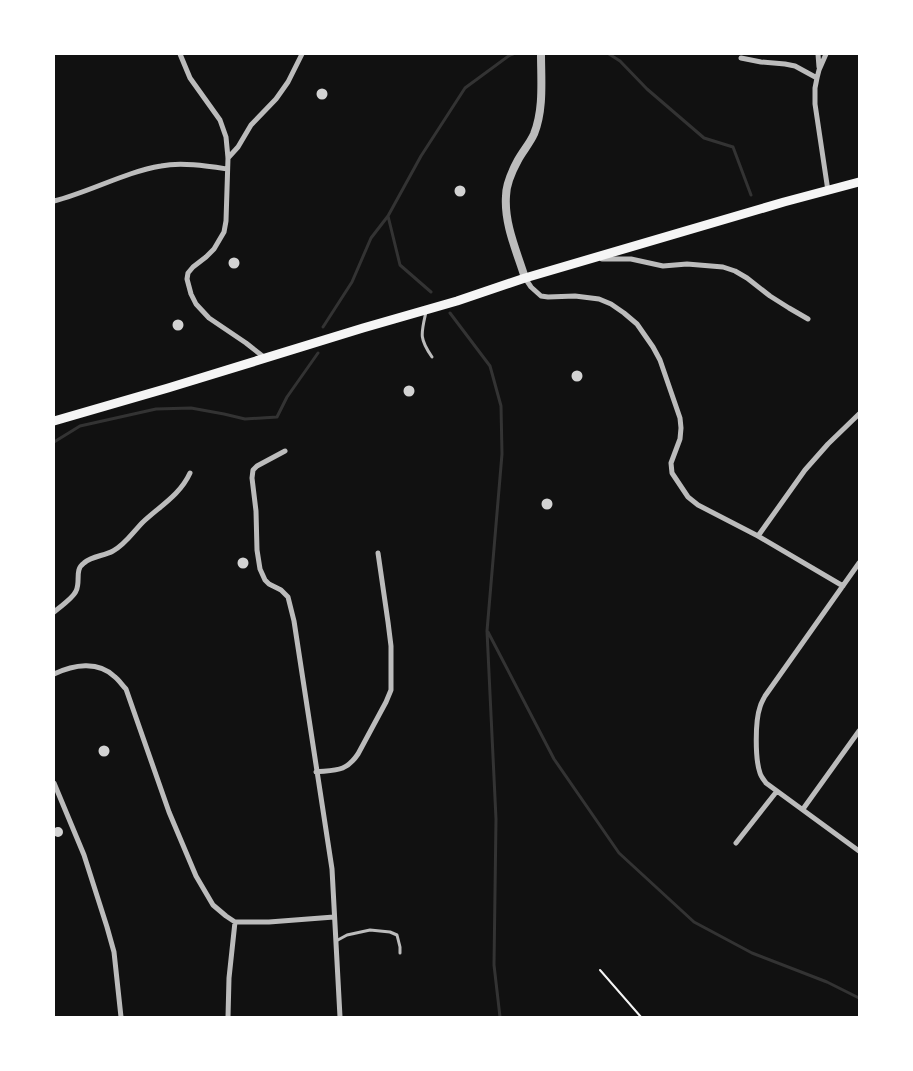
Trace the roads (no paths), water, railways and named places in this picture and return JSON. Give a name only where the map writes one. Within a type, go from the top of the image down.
[{"type":"main road","points":[[54,421],[177,386],[456,301],[525,278],[859,182]]},
{"type":"street","points":[[180,54],[190,78],[220,120],[226,137],[228,158],[224,232],[214,249],[188,273],[187,279],[191,294],[202,312],[216,324],[266,358]]},
{"type":"street","points":[[228,158],[238,147],[251,125],[276,99],[288,82],[302,54]]},
{"type":"street","points":[[541,54],[541,100],[537,124],[530,141],[510,175],[506,195],[507,222],[525,278],[541,296],[575,296],[599,300],[611,304],[637,324],[660,360],[680,418],[680,439],[671,463],[672,473],[688,497],[698,505],[758,536],[843,586]]},
{"type":"street","points":[[818,54],[819,70]]},
{"type":"street","points":[[826,54],[817,78],[815,104],[828,191]]},
{"type":"street","points":[[741,58],[795,66],[817,78]]},
{"type":"street","points":[[54,201],[73,196],[142,170],[163,165],[227,169]]},
{"type":"street","points":[[589,259],[619,258],[663,266],[687,264],[723,267],[747,278],[776,300],[808,319]]},
{"type":"street","points":[[758,536],[805,470],[859,414]]},
{"type":"street","points":[[285,451],[253,470],[252,487],[256,511],[257,550],[260,569],[265,580],[288,597],[294,621],[332,869],[340,1017]]},
{"type":"street","points":[[54,612],[75,593],[79,568],[91,559],[120,547],[144,522],[166,504],[185,483],[190,473]]},
{"type":"street","points":[[316,772],[339,770],[352,762],[386,702],[390,690],[391,646],[378,553]]},
{"type":"street","points":[[859,563],[765,696],[760,708],[757,747],[759,771],[766,783],[859,851]]},
{"type":"street","points":[[54,674],[74,667],[91,665],[107,670],[126,689],[169,812],[196,876],[213,905],[235,922],[269,922],[334,917]]},
{"type":"street","points":[[803,809],[859,731]]},
{"type":"street","points":[[54,783],[84,855],[112,944],[121,1017]]},
{"type":"street","points":[[736,843],[777,791]]},
{"type":"street","points":[[228,1017],[229,978],[235,922]]},
{"type":"lane","points":[[427,309],[422,329],[422,341],[432,357]]},
{"type":"lane","points":[[336,941],[347,935],[370,930],[390,932],[397,935],[400,953]]},
{"type":"waterway","points":[[431,292],[400,265],[388,216],[421,156],[465,88],[513,54]]},
{"type":"waterway","points":[[609,54],[620,61],[647,89],[704,138],[733,147],[751,195]]},
{"type":"waterway","points":[[323,327],[352,282],[371,238],[388,216]]},
{"type":"waterway","points":[[450,313],[490,366],[501,406],[502,454],[487,631],[496,819],[494,965],[500,1017]]},
{"type":"waterway","points":[[54,442],[80,426],[156,409],[191,408],[245,419],[277,417],[287,397],[318,353]]},
{"type":"waterway","points":[[488,632],[554,759],[619,853],[694,922],[752,953],[827,982],[859,998]]}]
